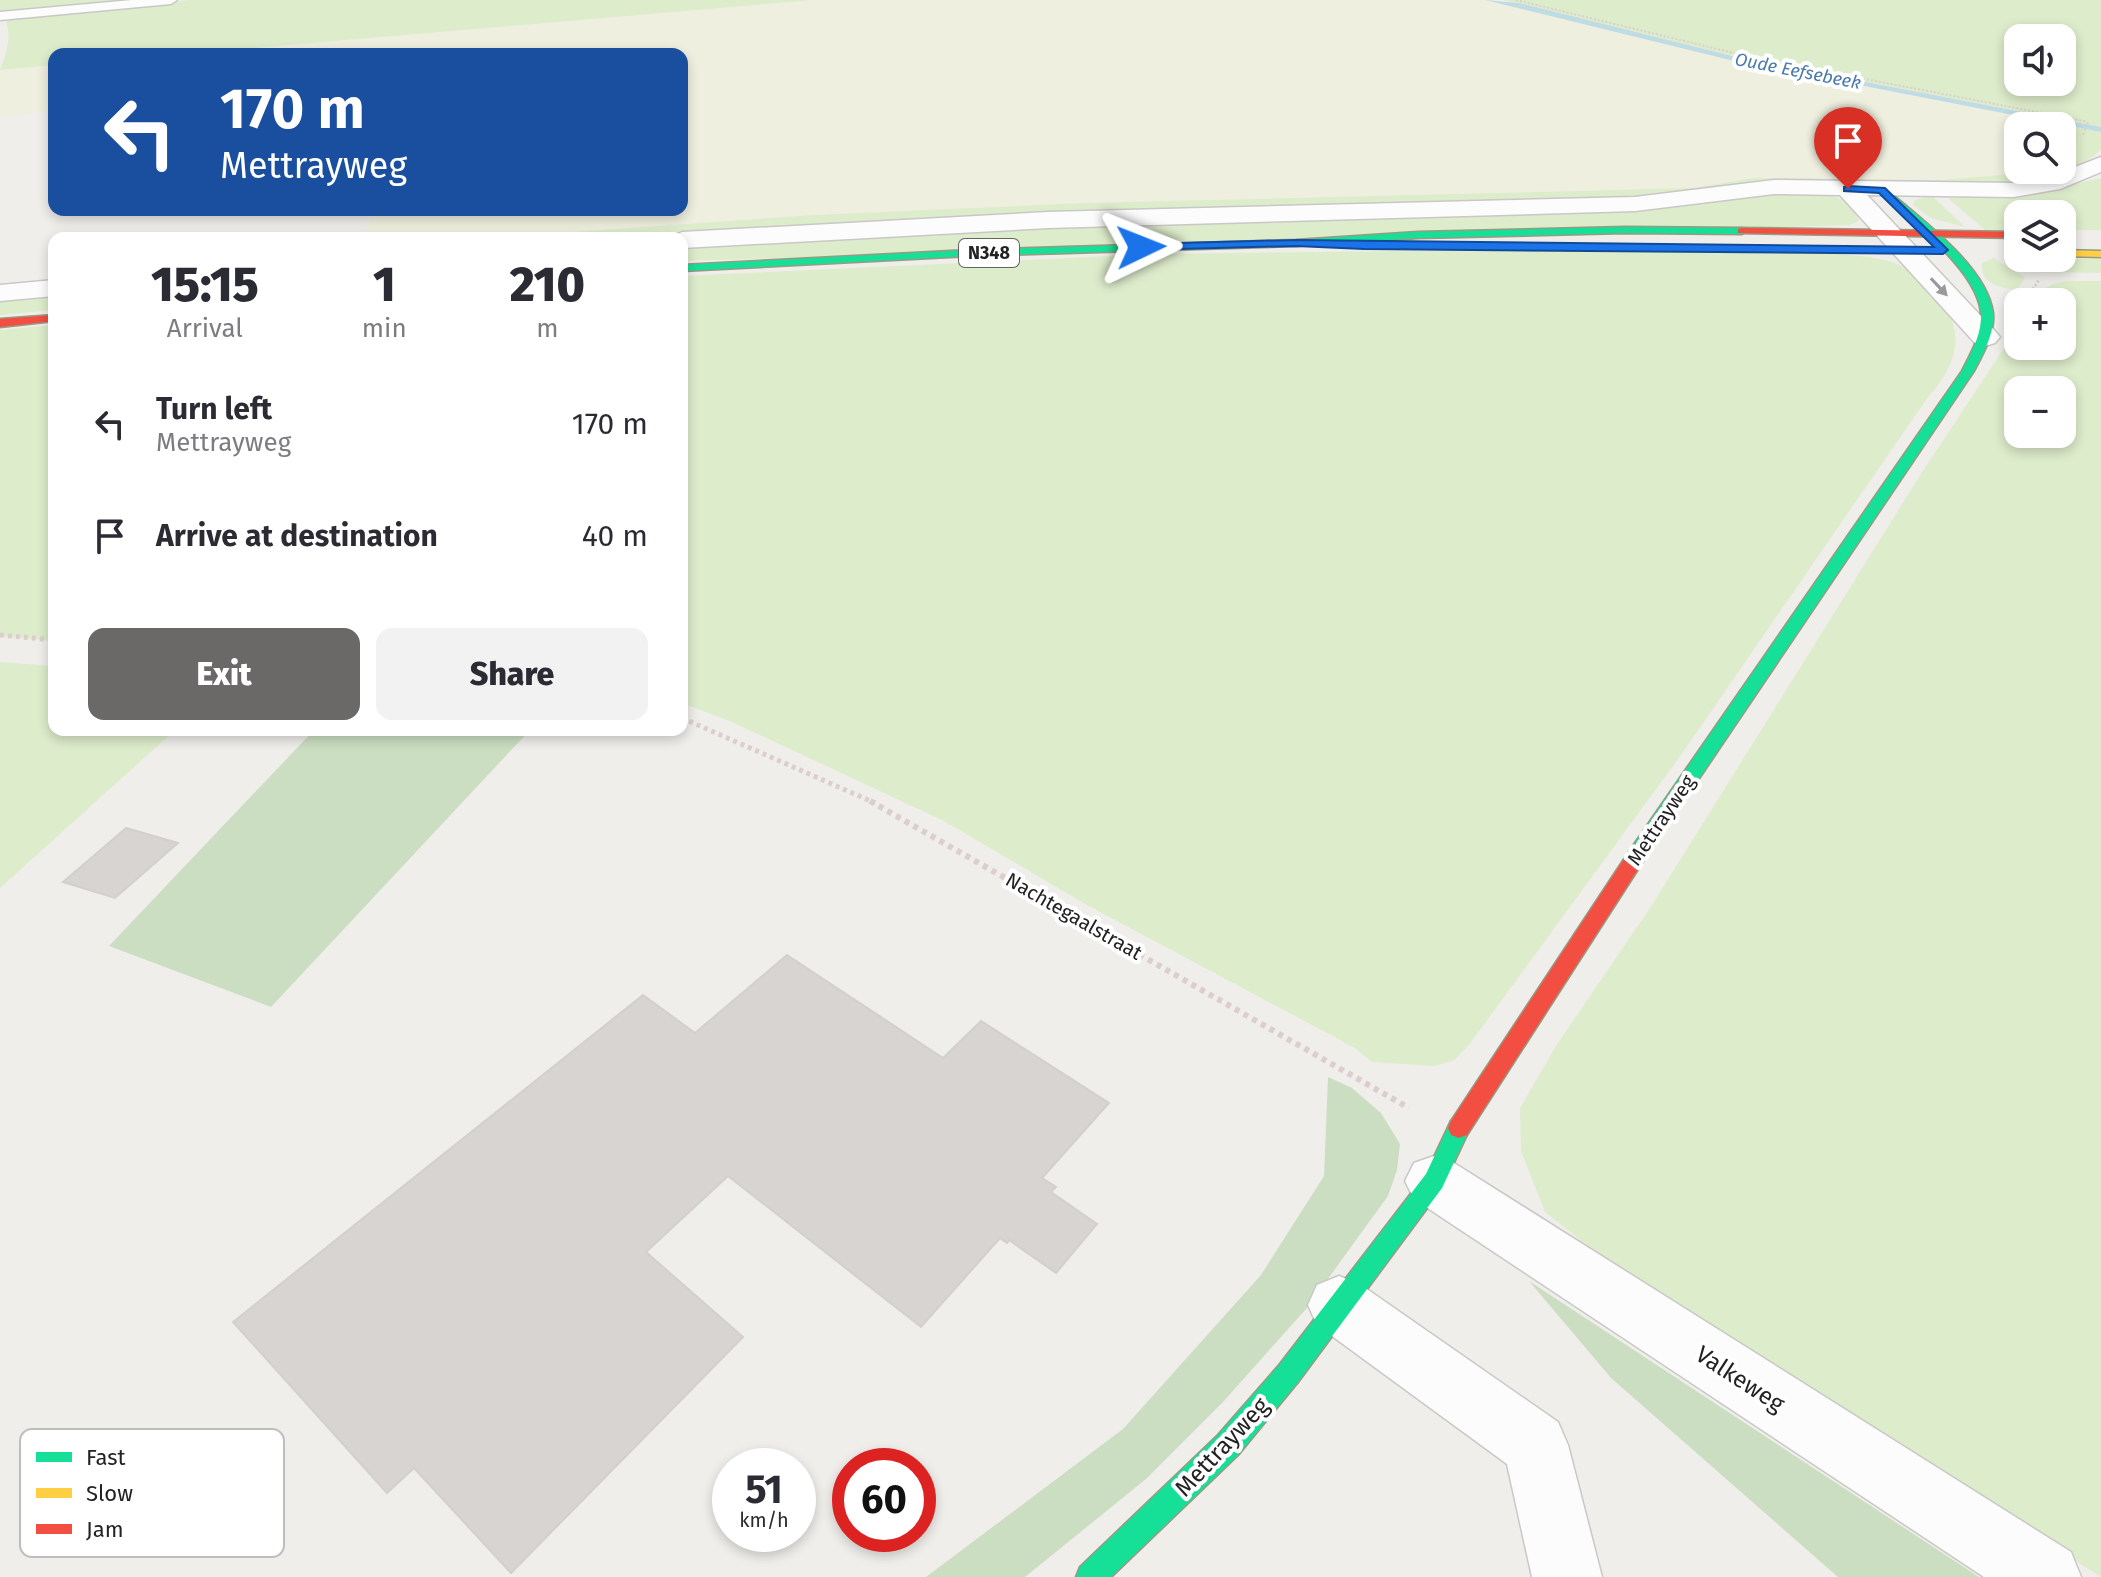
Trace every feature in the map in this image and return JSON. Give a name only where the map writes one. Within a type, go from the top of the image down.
[{"type":"street","points":[[688,240],[1048,220],[1635,204],[1774,187],[2014,190],[2052,184],[2101,164]]},
{"type":"street","name":"Mettrayweg","points":[[1848,189],[1906,238],[1985,337]]},
{"type":"street","name":"Mettrayweg","points":[[1090,1577],[1228,1445],[1289,1373],[1339,1305],[1445,1158],[1620,880],[1968,371],[1985,337],[1986,301],[1978,287],[1943,250],[1906,238],[1882,190]]},
{"type":"street","name":"N348","points":[[688,268],[970,253],[1296,243],[1364,246],[2004,235]]},
{"type":"street","points":[[2076,236],[2101,237]]},
{"type":"street","name":"N348","points":[[1906,238],[1943,250],[2004,252]]},
{"type":"street","points":[[2076,253],[2101,254]]},
{"type":"street","points":[[0,293],[48,289]]},
{"type":"street","points":[[0,323],[48,319]]},
{"type":"street","name":"Valkeweg","points":[[1445,1158],[2046,1577]]},
{"type":"street","points":[[1339,1305],[1535,1445],[1567,1577]]},
{"type":"lane","points":[[0,16],[171,0]]},
{"type":"path","points":[[1516,0],[1724,52],[2088,123],[2082,130]]},
{"type":"path","points":[[2034,288],[2039,280]]},
{"type":"path","points":[[0,635],[48,639]]},
{"type":"path","name":"Nachtegaalstraat","points":[[688,721],[892,811],[1445,1158]]},
{"type":"green space","points":[[0,0],[148,0],[0,13]]},
{"type":"green space","points":[[189,0],[812,0],[255,48],[48,48],[48,66],[0,70],[9,38],[5,20]]},
{"type":"green space","points":[[812,0],[1485,0],[1775,69],[2004,113],[2004,176],[1982,179],[1753,178],[1693,188],[1086,203],[813,215],[571,232],[367,232],[370,216],[688,216],[688,48],[255,48]]},
{"type":"green space","points":[[1503,0],[2101,0],[2101,127],[2076,122],[2076,112],[2023,112],[1740,58]]},
{"type":"green space","points":[[48,66],[48,112],[0,116],[0,70]]},
{"type":"green space","points":[[2076,127],[2101,132],[2101,149],[2076,167]]},
{"type":"green space","points":[[2004,175],[2004,184],[688,234],[571,232],[813,215],[1086,203],[1693,188],[1753,178],[1942,180]]},
{"type":"green space","points":[[2101,178],[2101,230],[2076,230],[2076,200],[2004,200],[2004,230],[1985,230],[1948,198],[2039,192]]},
{"type":"green space","points":[[1808,193],[1847,202],[1855,210],[1859,221],[1849,225],[688,261],[688,244],[963,230],[1656,208],[1770,194]]},
{"type":"green space","points":[[1930,196],[1965,227],[1931,218],[1913,205],[1915,200]]},
{"type":"green space","points":[[1493,250],[1830,252],[1875,258],[1906,268],[1931,289],[1950,316],[1955,330],[1953,357],[1939,384],[1681,755],[1469,1045],[1454,1060],[1434,1066],[1372,1062],[1355,1048],[1087,905],[944,821],[732,722],[688,705],[688,276],[1153,254]]},
{"type":"green space","points":[[1993,258],[2004,265],[2004,272],[2017,272],[2025,277],[2018,288],[1998,286],[1984,276],[1982,263]]},
{"type":"green space","points":[[2076,258],[2101,259],[2101,273],[2037,272],[2076,272]]},
{"type":"green space","points":[[2067,281],[2101,281],[2101,1577],[1632,1281],[1545,1212],[1521,1151],[1520,1108],[1556,1046],[1652,905],[1924,469],[2004,348],[2004,360],[2076,360],[2076,288],[2047,288]]},
{"type":"green space","points":[[48,294],[48,311],[0,315],[0,298]]},
{"type":"green space","points":[[48,326],[48,640],[0,636],[0,330]]},
{"type":"green space","points":[[0,662],[48,666],[48,736],[168,736],[0,888]]},
{"type":"green space","points":[[308,736],[524,736],[271,1007],[109,946]]},
{"type":"green space","points":[[1328,1077],[1352,1088],[1381,1113],[1400,1144],[1397,1170],[1388,1196],[1306,1309],[1223,1402],[1146,1479],[1025,1577],[926,1577],[1123,1429],[1261,1275],[1324,1176]]},
{"type":"green space","points":[[1529,1281],[1979,1577],[1838,1577],[1611,1378]]},
{"type":"water","name":"Oude Eefsebeek","points":[[1485,0],[1519,3],[1740,58],[2023,112],[2004,113],[1730,60]]},
{"type":"water","points":[[2076,122],[2101,127],[2101,132],[2076,127]]},
{"type":"building","points":[[126,828],[178,843],[115,898],[63,882]]},
{"type":"building","points":[[787,955],[943,1058],[981,1021],[1109,1103],[1042,1178],[1056,1187],[1051,1192],[1097,1224],[1056,1273],[1009,1240],[1007,1243],[1000,1238],[921,1327],[728,1176],[646,1252],[743,1337],[511,1573],[414,1468],[387,1493],[233,1322],[643,995],[695,1033]]},
{"type":"traffic: fast","points":[[1637,855],[1968,371],[1982,343],[1987,312],[1974,281],[1944,246],[1882,190]]},
{"type":"traffic: fast","points":[[688,268],[970,253],[1296,243],[1418,235],[1625,230],[1742,231]]},
{"type":"traffic: fast","points":[[1090,1577],[1228,1445],[1289,1373],[1434,1181],[1459,1128]]},
{"type":"traffic: slow","points":[[2076,253],[2101,254]]},
{"type":"traffic: jam","points":[[1742,231],[2004,235]]},
{"type":"traffic: jam","points":[[0,323],[48,319]]},
{"type":"traffic: jam","points":[[1459,1128],[1637,855]]},
{"type":"route","points":[[1141,247],[1296,243],[1943,250],[1882,190],[1848,189]]}]
